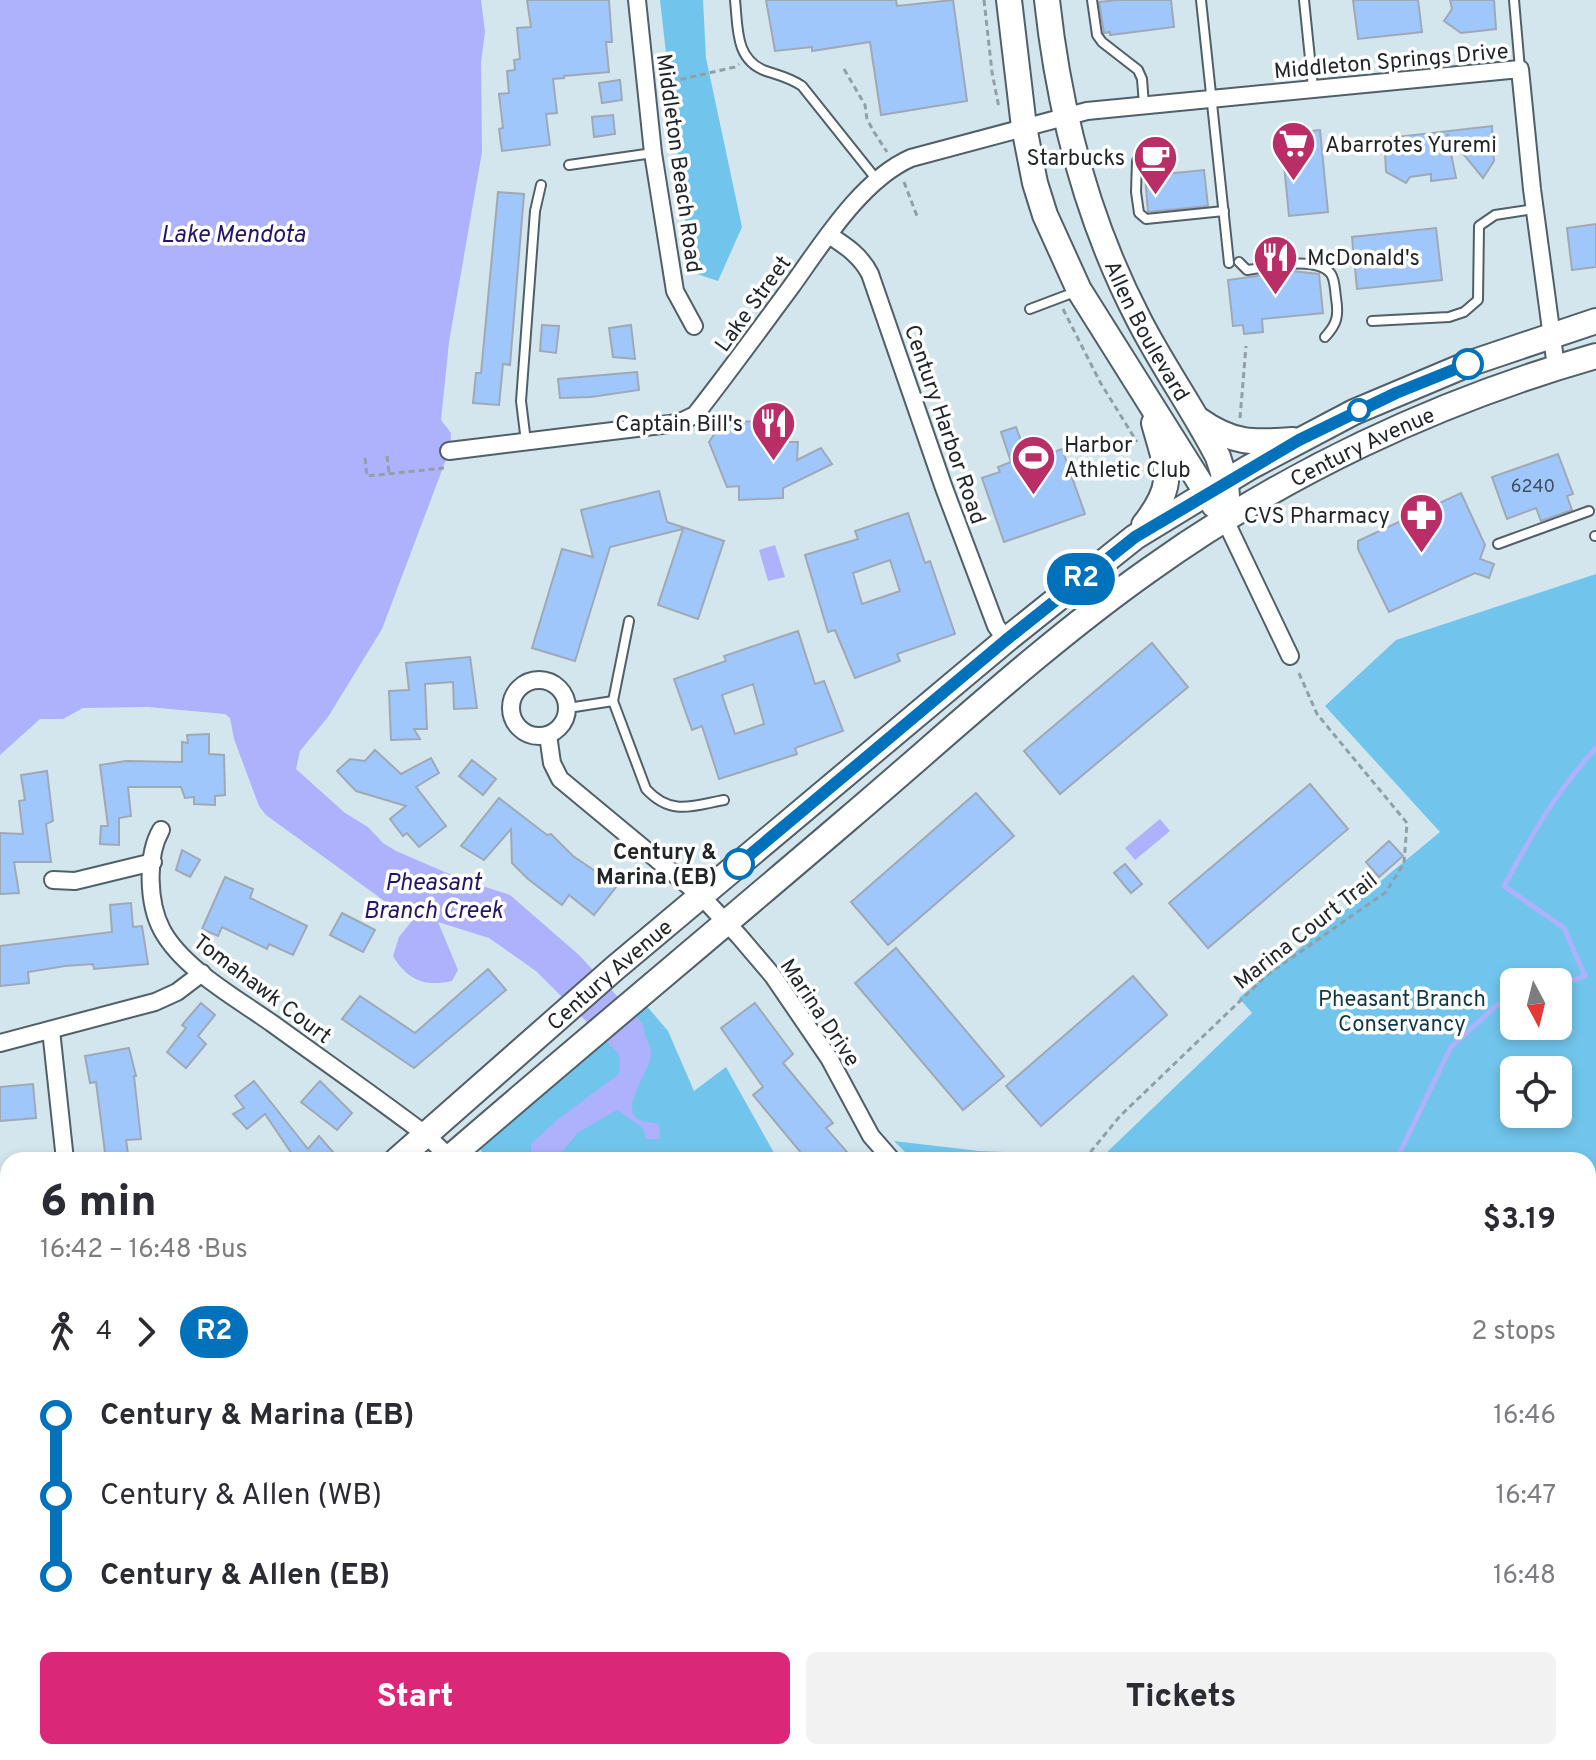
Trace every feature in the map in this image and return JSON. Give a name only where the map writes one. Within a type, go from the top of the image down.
[{"type":"main road","name":"Allen Boulevard","points":[[1009,0],[1024,127],[1040,200],[1079,290],[1189,462],[1216,488]]},
{"type":"main road","name":"Allen Boulevard","points":[[1047,0],[1065,115],[1080,173],[1111,259],[1140,321],[1218,457],[1216,488],[1225,520]]},
{"type":"main road","name":"Century Avenue","points":[[406,1152],[623,961],[1006,640],[1135,537],[1299,440],[1417,384],[1551,334],[1596,321]]},
{"type":"main road","name":"Century Avenue","points":[[458,1152],[1095,610],[1150,569],[1278,489],[1390,432],[1456,403],[1596,356]]},
{"type":"main road","points":[[1135,537],[1163,497],[1168,478],[1147,399]]},
{"type":"main road","points":[[1195,417],[1224,436],[1244,442],[1299,440]]},
{"type":"street","name":"Middleton Beach Road","points":[[637,0],[653,153],[675,291],[694,326]]},
{"type":"street","name":"Middleton Springs Drive","points":[[1065,115],[1520,69],[1556,367]]},
{"type":"street","name":"Lake Street","points":[[447,460],[526,443],[678,423],[695,415],[829,235],[877,180],[911,158],[1065,115]]},
{"type":"street","name":"Century Harbor Road","points":[[829,235],[849,248],[870,274],[944,488],[996,626],[1006,640]]},
{"type":"street","points":[[1225,520],[1290,656]]},
{"type":"street","points":[[547,681],[562,691],[568,708],[562,725],[548,735],[528,734],[520,729],[511,712],[515,693],[529,682],[547,681]]},
{"type":"street","name":"Marina Drive","points":[[548,735],[552,763],[560,779],[701,896],[773,976],[829,1058],[871,1136],[885,1152]]},
{"type":"street","name":"Tomahawk Court","points":[[161,830],[157,837],[150,881],[153,904],[163,931],[177,951],[202,973],[426,1135],[443,1152]]},
{"type":"street","points":[[53,880],[75,881],[153,862]]},
{"type":"street","points":[[0,1043],[162,1000],[202,973]]},
{"type":"street","points":[[51,1030],[64,1152]]},
{"type":"lane","points":[[735,0],[739,40],[745,58],[761,69],[802,86],[877,180]]},
{"type":"lane","points":[[1092,0],[1097,35],[1138,70],[1142,79],[1144,105]]},
{"type":"lane","points":[[1201,0],[1229,263]]},
{"type":"lane","points":[[1304,0],[1313,89]]},
{"type":"lane","points":[[1514,0],[1520,69]]},
{"type":"lane","points":[[569,165],[653,153]]},
{"type":"lane","points":[[1137,161],[1139,213],[1146,219],[1224,211]]},
{"type":"lane","points":[[526,443],[521,401],[535,211],[541,185]]},
{"type":"lane","points":[[1372,321],[1449,317],[1464,312],[1478,300],[1479,226],[1495,215],[1535,209]]},
{"type":"lane","points":[[1239,262],[1247,270],[1311,263],[1324,268],[1333,277],[1339,316],[1325,337]]},
{"type":"lane","points":[[1030,309],[1079,290]]},
{"type":"lane","points":[[1498,544],[1589,511]]},
{"type":"lane","points":[[629,621],[613,701],[646,789],[656,799],[677,809],[724,800]]},
{"type":"lane","points":[[568,708],[613,701]]},
{"type":"path","points":[[984,0],[1000,111]]},
{"type":"path","points":[[673,81],[735,67],[745,58]]},
{"type":"path","points":[[844,69],[865,105],[867,119],[887,152]]},
{"type":"path","points":[[904,182],[917,216]]},
{"type":"path","points":[[1239,425],[1246,346]]},
{"type":"path","points":[[387,456],[389,473]]},
{"type":"path","points":[[365,458],[367,476],[447,460]]},
{"type":"path","name":"Marina Court Trail","points":[[1091,1152],[1120,1116],[1267,975],[1386,892],[1404,863],[1407,823],[1317,714],[1290,656]]},
{"type":"green space","points":[[660,0],[703,0],[706,58],[742,227],[718,281],[691,272]]},
{"type":"green space","name":"Pheasant Branch Conservancy","points":[[1596,574],[1596,1152],[1107,1152],[1252,1013],[1239,998],[1440,832],[1325,706],[1396,640]]},
{"type":"green space","points":[[639,997],[668,1031],[694,1091],[726,1067],[774,1152],[482,1152],[473,1138]]},
{"type":"green space","name":"Pheasant Branch Conservancy","points":[[894,1141],[979,1151],[1004,1152],[905,1152]]},
{"type":"water","name":"Lake Mendota","points":[[0,0],[481,0],[485,32],[481,62],[482,152],[449,342],[441,420],[451,433],[450,449],[382,629],[328,717],[300,751],[296,769],[345,813],[368,827],[383,843],[461,879],[510,895],[579,955],[643,1024],[651,1054],[634,1097],[633,1112],[639,1120],[659,1125],[660,1139],[646,1139],[643,1128],[617,1110],[577,1133],[562,1152],[531,1152],[531,1144],[557,1120],[619,1074],[620,1057],[617,1052],[536,971],[489,938],[438,922],[458,970],[452,981],[425,982],[404,971],[393,956],[399,937],[415,917],[394,908],[266,815],[259,806],[234,739],[230,718],[225,714],[148,707],[83,708],[63,719],[40,719],[0,755]]},
{"type":"water","points":[[775,545],[785,577],[768,581],[759,550]]},
{"type":"water","points":[[1160,819],[1170,831],[1135,860],[1125,848]]},
{"type":"building","points":[[527,0],[609,0],[612,42],[606,42],[609,72],[553,79],[557,113],[546,114],[550,145],[502,151],[499,94],[509,93],[507,71],[515,70],[514,60],[520,59],[517,28],[531,27]]},
{"type":"building","points":[[766,0],[896,0],[897,6],[953,0],[967,101],[881,115],[870,42],[812,51],[812,47],[775,51]]},
{"type":"building","points":[[1171,0],[1174,27],[1110,35],[1110,32],[1104,33],[1099,2]]},
{"type":"building","points":[[1353,0],[1418,0],[1422,32],[1358,39]]},
{"type":"building","points":[[1450,0],[1494,0],[1496,29],[1461,33],[1444,21],[1452,9]]},
{"type":"building","points":[[620,80],[622,100],[602,103],[599,83]]},
{"type":"building","points":[[613,115],[615,134],[594,137],[592,117]]},
{"type":"building","points":[[1492,126],[1494,161],[1483,178],[1447,134],[1456,178],[1431,181],[1431,174],[1410,177],[1406,183],[1386,172],[1387,138]]},
{"type":"building","points":[[1320,130],[1328,212],[1289,216],[1281,134]]},
{"type":"building","points":[[1204,170],[1208,206],[1148,212],[1145,176]]},
{"type":"building","points":[[498,192],[524,194],[510,365],[503,364],[499,405],[473,403],[476,373],[481,373]]},
{"type":"building","points":[[1596,224],[1596,267],[1572,270],[1567,228]]},
{"type":"building","points":[[1436,228],[1442,280],[1357,289],[1352,237]]},
{"type":"building","name":"McDonald's","points":[[1292,271],[1319,274],[1323,313],[1262,319],[1263,332],[1244,334],[1243,325],[1233,326],[1228,280]]},
{"type":"building","points":[[542,325],[559,326],[556,353],[540,351]]},
{"type":"building","points":[[631,325],[635,359],[613,357],[609,328]]},
{"type":"building","points":[[637,372],[639,390],[560,398],[558,379]]},
{"type":"building","name":"Captain Bill's","points":[[723,421],[784,422],[783,442],[798,442],[797,460],[821,448],[832,464],[783,488],[783,498],[739,500],[739,486],[727,487],[709,442]]},
{"type":"building","name":"Harbor Athletic Club","points":[[1016,427],[1027,457],[1040,452],[1041,457],[1062,449],[1085,514],[1004,542],[982,478],[1000,472],[998,467],[1011,462],[1001,432]]},
{"type":"building","points":[[1558,454],[1573,494],[1567,496],[1572,510],[1541,521],[1536,508],[1507,519],[1492,477]]},
{"type":"building","points":[[659,491],[667,522],[724,541],[698,619],[658,605],[683,529],[610,547],[575,661],[532,648],[562,549],[593,557],[581,510]]},
{"type":"building","name":"CVS Pharmacy","points":[[1461,493],[1485,545],[1480,559],[1494,564],[1489,578],[1475,573],[1389,612],[1358,549],[1358,541]]},
{"type":"building","points":[[908,513],[925,563],[930,561],[955,634],[897,654],[900,661],[855,678],[835,630],[828,632],[805,555],[858,539],[855,531]],"holes":[[[890,560],[900,591],[862,604],[853,573]]]},
{"type":"building","points":[[798,631],[815,684],[824,681],[843,731],[795,748],[797,754],[719,779],[702,726],[692,730],[674,679],[726,661],[724,656]],"holes":[[[753,684],[764,724],[735,734],[722,695]]]},
{"type":"building","points":[[1152,643],[1188,687],[1060,794],[1024,751]]},
{"type":"building","points":[[470,657],[477,708],[454,709],[453,682],[425,684],[427,729],[414,729],[420,739],[391,740],[389,691],[409,690],[406,663]]},
{"type":"building","points":[[209,734],[209,754],[224,755],[225,795],[215,796],[215,805],[194,804],[194,797],[185,798],[181,787],[128,787],[131,816],[119,818],[119,845],[100,844],[101,826],[108,826],[100,765],[126,761],[182,762],[182,742],[188,743],[187,735]]},
{"type":"building","points":[[375,750],[401,774],[431,758],[439,773],[416,787],[446,826],[419,847],[407,833],[403,836],[390,819],[406,806],[356,791],[337,771],[350,759],[365,761]]},
{"type":"building","points":[[472,760],[496,779],[483,795],[459,776]]},
{"type":"building","points":[[47,771],[53,821],[46,824],[51,862],[14,862],[19,893],[0,894],[0,833],[23,834],[19,801],[25,800],[21,775]]},
{"type":"building","points":[[1310,784],[1348,829],[1208,948],[1169,903]]},
{"type":"building","points":[[976,793],[1014,836],[888,945],[851,902]]},
{"type":"building","points":[[499,798],[617,886],[594,915],[569,895],[562,905],[512,863],[511,829],[484,860],[461,846]]},
{"type":"building","points":[[1389,841],[1403,856],[1379,877],[1366,862]]},
{"type":"building","points":[[182,850],[200,860],[190,877],[176,870]]},
{"type":"building","points":[[1125,864],[1142,884],[1131,893],[1114,873]]},
{"type":"building","points":[[225,877],[253,889],[250,898],[307,926],[293,955],[269,944],[267,949],[222,927],[218,936],[202,929]]},
{"type":"building","points":[[131,903],[133,927],[142,926],[148,964],[94,969],[93,964],[65,966],[28,972],[29,983],[0,986],[0,946],[112,932],[110,905]]},
{"type":"building","points":[[342,913],[375,930],[363,952],[330,935]]},
{"type":"building","points":[[896,948],[1004,1076],[963,1110],[855,983]]},
{"type":"building","points":[[488,969],[506,990],[414,1068],[342,1019],[360,996],[415,1033]]},
{"type":"building","points":[[1133,976],[1167,1015],[1041,1126],[1006,1086]]},
{"type":"building","points":[[201,1003],[215,1015],[198,1036],[206,1044],[186,1068],[167,1052],[186,1028],[182,1025]]},
{"type":"building","points":[[755,1003],[793,1054],[783,1063],[833,1123],[826,1128],[847,1152],[800,1152],[753,1095],[763,1087],[721,1028]]},
{"type":"building","points":[[129,1048],[136,1076],[141,1139],[126,1140],[128,1152],[105,1152],[96,1082],[90,1083],[85,1056]]},
{"type":"building","points":[[254,1081],[308,1149],[319,1136],[333,1152],[291,1152],[265,1114],[247,1129],[233,1114],[244,1108],[235,1096]]},
{"type":"building","points":[[320,1081],[352,1113],[337,1130],[301,1102]]},
{"type":"building","points":[[33,1084],[36,1118],[0,1121],[0,1087]]},
{"type":"waterway","points":[[1572,980],[1585,976],[1564,928],[1504,886],[1557,797],[1596,748]]},
{"type":"waterway","points":[[1400,1152],[1451,1047],[1500,1004]]},
{"type":"bus line","name":"R2","points":[[739,864],[1006,640],[1135,537],[1299,440],[1396,393],[1468,364]]},
{"type":"place","name":"Abarrotes Yuremi","points":[[1294,183]]},
{"type":"place","name":"Starbucks","points":[[1156,196]]},
{"type":"place","name":"McDonald's","points":[[1276,296]]},
{"type":"place","name":"Captain Bill's","points":[[774,462]]},
{"type":"place","name":"Harbor Athletic Club","points":[[1033,496]]},
{"type":"place","name":"CVS Pharmacy","points":[[1421,554]]},
{"type":"place","name":"Century & Marina (EB)","points":[[739,864]]},
{"type":"water label","name":"Pheasant Branch Creek","points":[[433,896]]}]
